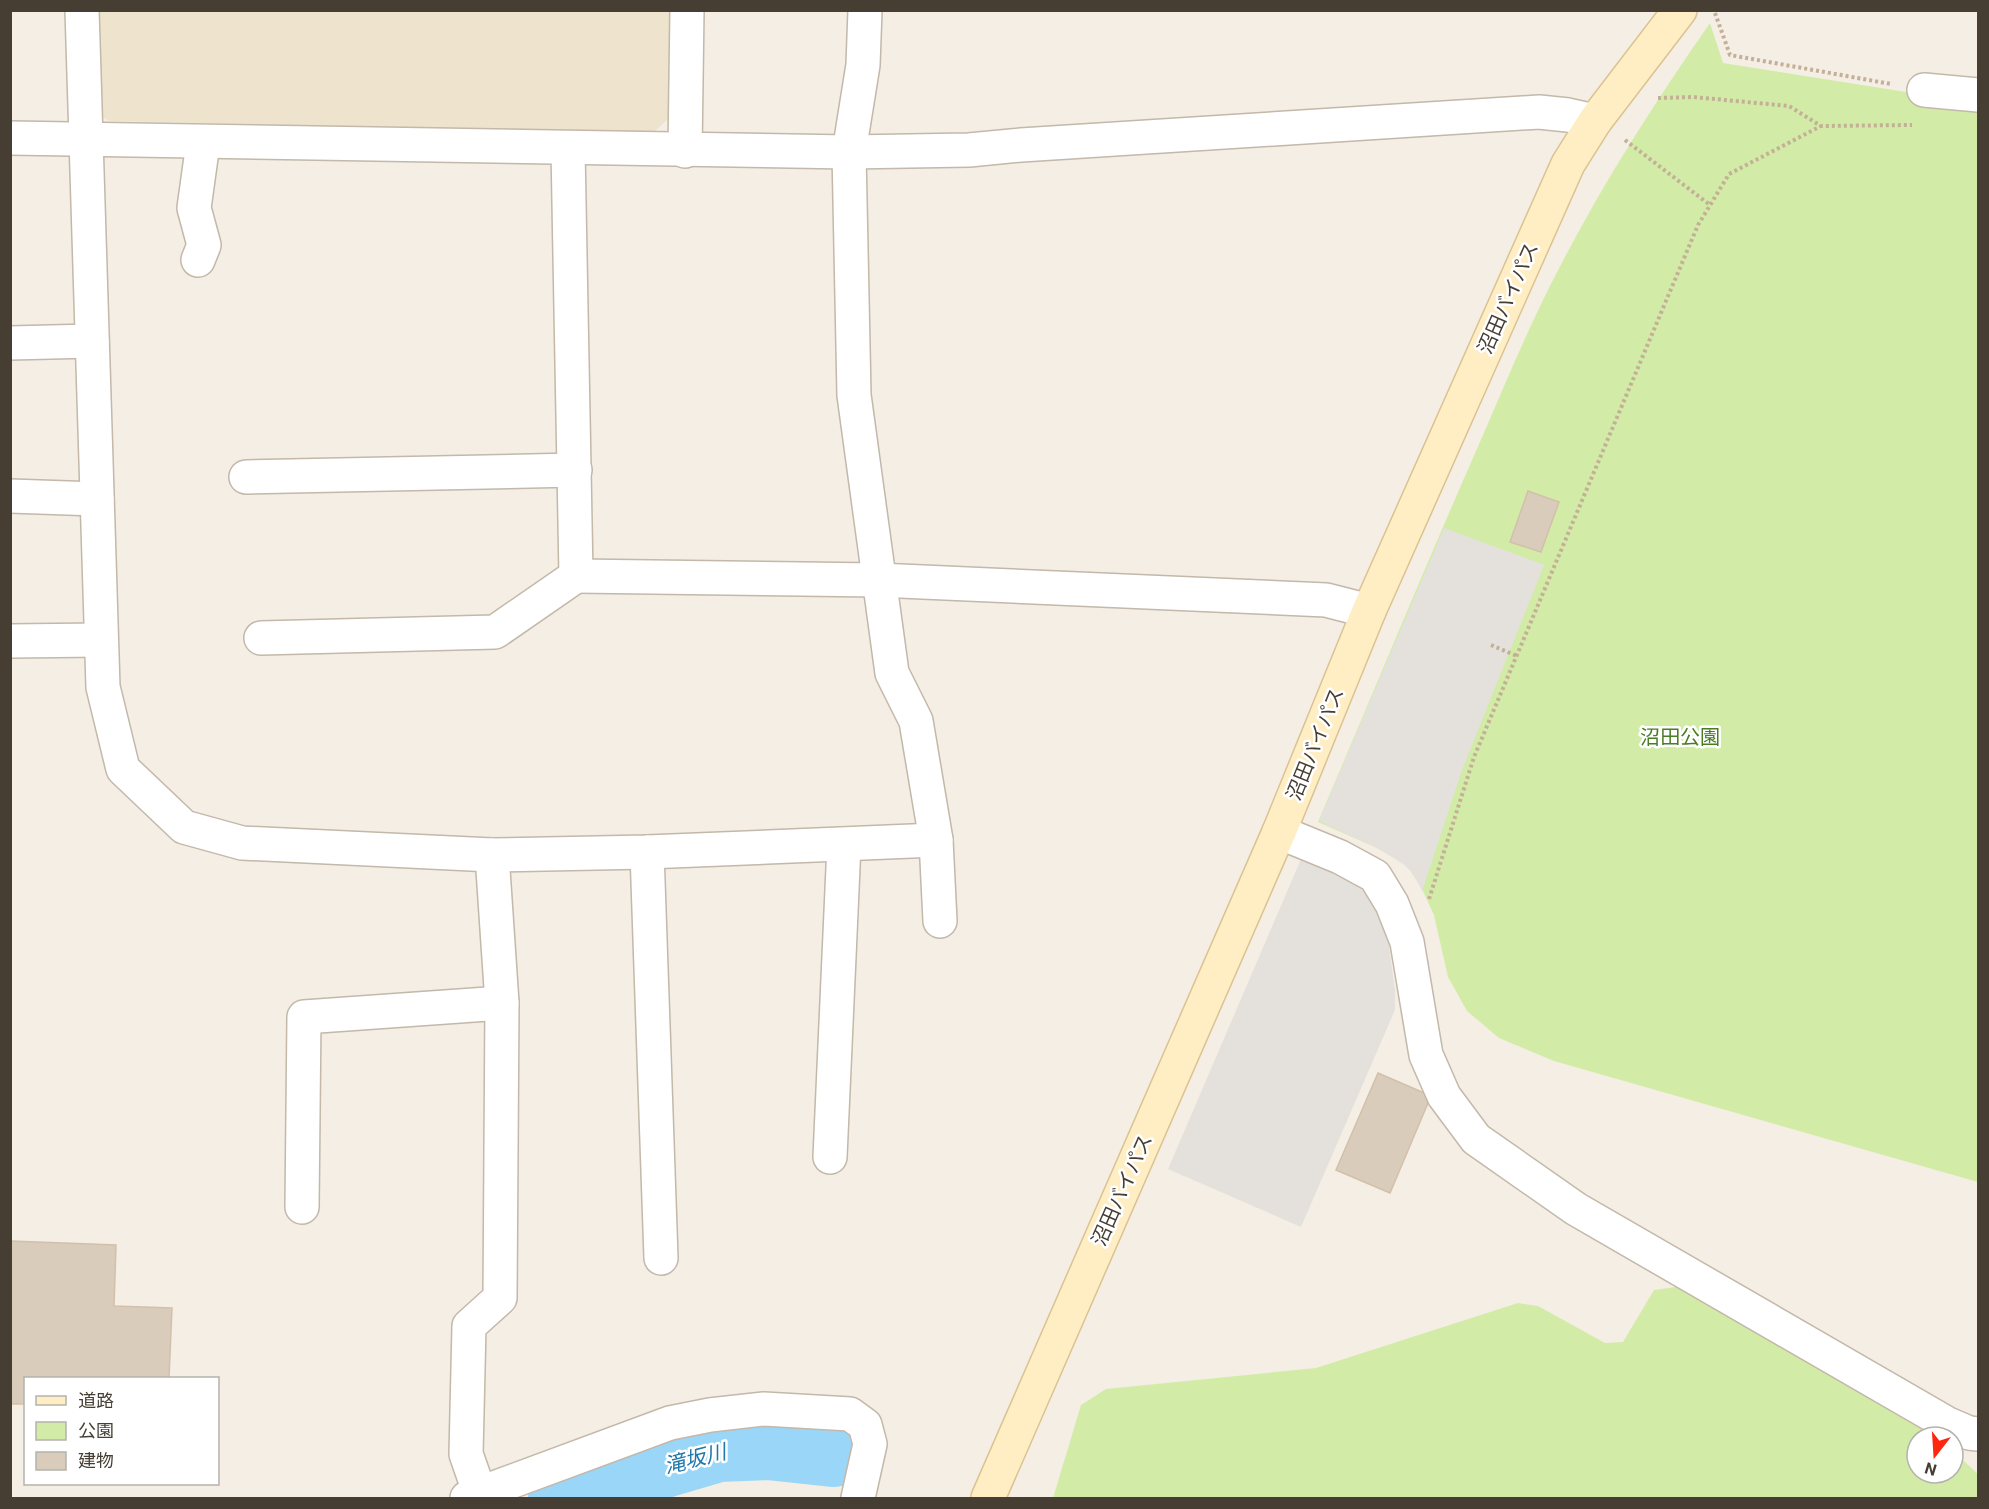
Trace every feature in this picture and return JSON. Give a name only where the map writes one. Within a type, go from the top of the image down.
[{"type":"street","points":[[82,10],[103,687],[123,768],[184,827],[242,843],[492,855],[647,852],[936,840]]},
{"type":"street","points":[[685,151],[687,10]]},
{"type":"street","points":[[865,10],[862,65],[849,152],[855,395],[892,673],[916,721],[936,840],[939,921]]},
{"type":"street","name":"沼田バイパス","points":[[988,1498],[1279,832],[1369,610],[1568,165],[1595,121],[1680,10]]},
{"type":"street","points":[[1924,90],[1978,94]]},
{"type":"street","points":[[10,138],[849,152],[969,150],[1539,112],[1595,121]]},
{"type":"street","points":[[198,260],[204,245],[194,208],[203,143]]},
{"type":"street","points":[[568,149],[576,576]]},
{"type":"street","points":[[10,343],[92,341]]},
{"type":"street","points":[[246,477],[575,470]]},
{"type":"street","points":[[10,496],[97,499]]},
{"type":"street","points":[[261,638],[495,632],[576,576],[878,580],[1326,600],[1369,610]]},
{"type":"street","points":[[10,641],[102,640]]},
{"type":"street","points":[[1279,832],[1340,856],[1375,876],[1392,904],[1407,942],[1426,1055],[1444,1096],[1476,1139],[1576,1209],[1948,1424],[1969,1433],[1978,1434]]},
{"type":"street","points":[[830,1157],[844,845]]},
{"type":"street","points":[[647,852],[661,1258]]},
{"type":"street","points":[[492,855],[502,1003],[500,1298],[469,1326],[466,1454],[473,1496],[670,1423],[710,1415],[764,1409],[850,1414],[865,1425],[870,1444],[858,1498]]},
{"type":"street","points":[[302,1207],[304,1017],[502,1003]]},
{"type":"path","points":[[1714,10],[1730,56],[1924,90]]},
{"type":"path","points":[[1651,98],[1693,97],[1789,106],[1821,126]]},
{"type":"path","points":[[1429,899],[1474,757],[1698,225],[1729,174],[1821,126],[1914,125]]},
{"type":"path","points":[[1625,139],[1710,206]]},
{"type":"path","points":[[1491,645],[1517,656]]},
{"type":"shaded area","points":[[95,11],[674,11],[672,115],[653,133],[110,121],[97,115]]},
{"type":"shaded area","points":[[1444,528],[1544,565],[1462,770],[1422,891],[1413,873],[1403,864],[1379,849],[1319,821]]},
{"type":"shaded area","points":[[1301,859],[1343,875],[1366,891],[1379,909],[1387,930],[1395,991],[1395,1010],[1301,1227],[1168,1169]]},
{"type":"green space","name":"沼田公園","points":[[1710,23],[1723,63],[1919,94],[1978,99],[1978,1182],[1554,1061],[1499,1038],[1467,1011],[1448,977],[1434,915],[1421,887],[1406,864],[1377,848],[1318,822],[1456,497],[1542,303],[1607,182],[1667,86]]},
{"type":"green space","points":[[1676,1287],[1775,1341],[1914,1425],[1905,1425],[1905,1485],[1965,1485],[1965,1462],[1978,1474],[1978,1498],[1053,1498],[1081,1405],[1106,1389],[1316,1368],[1518,1303],[1538,1306],[1605,1343],[1623,1342],[1654,1290]]},
{"type":"building","points":[[1528,491],[1559,502],[1541,552],[1510,542]]},
{"type":"building","points":[[1378,1073],[1431,1096],[1390,1193],[1336,1170]]},
{"type":"building","points":[[10,1241],[116,1245],[114,1306],[172,1308],[169,1377],[24,1377],[24,1404],[10,1404]]},
{"type":"waterway","name":"滝坂川","points":[[561,1498],[718,1449],[768,1447],[833,1454]]}]
